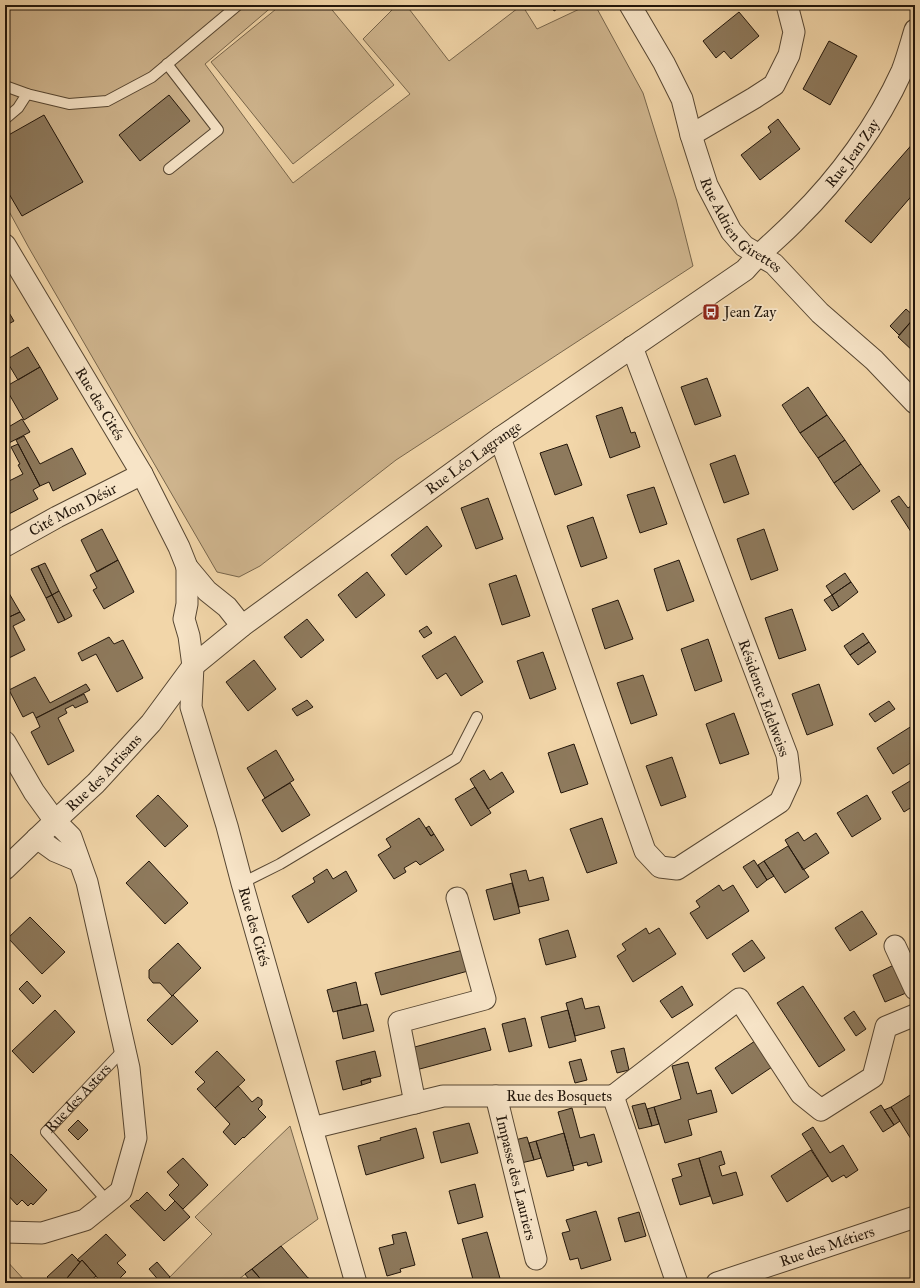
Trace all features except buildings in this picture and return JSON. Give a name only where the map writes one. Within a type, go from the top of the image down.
[{"type":"street","name":"Rue Adrien Girettes","points":[[630,5],[664,63],[682,99],[691,135],[707,184],[731,231],[744,246],[774,264],[820,313],[874,360],[915,403]]},
{"type":"street","points":[[691,135],[774,85],[789,55],[794,32],[787,5]]},
{"type":"street","name":"Rue Jean Zay","points":[[757,255],[797,220],[834,180],[878,118],[902,69],[915,30]]},
{"type":"street","name":"Rue des Cités","points":[[5,244],[142,474],[179,547],[187,567],[207,591],[227,607],[242,626]]},
{"type":"street","name":"Rue Léo Lagrange","points":[[193,666],[242,626],[500,438],[745,270],[757,255]]},
{"type":"street","name":"Résidence Edelweiss","points":[[500,438],[645,852],[660,867],[677,869],[780,802],[790,780],[787,755],[632,347]]},
{"type":"street","name":"Cité Mon Désir","points":[[5,546],[57,517],[142,474]]},
{"type":"street","name":"Rue des Cités","points":[[187,567],[187,604],[184,619],[193,666],[191,707],[227,826],[356,1283]]},
{"type":"street","name":"Rue des Artisans","points":[[5,869],[96,784],[151,723],[193,666]]},
{"type":"street","points":[[5,742],[34,792],[55,821]]},
{"type":"street","name":"Rue des Asters","points":[[5,1232],[42,1233],[85,1220],[121,1191],[136,1138],[129,1068],[87,882],[72,837],[55,821]]},
{"type":"street","points":[[37,838],[55,851],[79,861]]},
{"type":"street","points":[[415,1103],[399,1022],[485,999],[457,898]]},
{"type":"street","points":[[895,946],[915,989]]},
{"type":"street","points":[[613,1096],[739,999],[801,1094],[821,1110],[873,1077],[886,1027],[915,1015]]},
{"type":"street","name":"Rue des Bosquets","points":[[312,1128],[443,1096],[613,1096],[677,1283]]},
{"type":"street","name":"Impasse des Lauriers","points":[[496,1096],[536,1259]]},
{"type":"street","name":"Rue des Métiers","points":[[717,1283],[915,1217]]},
{"type":"lane","points":[[5,86],[28,94],[69,104],[107,101],[152,77],[238,5]]},
{"type":"lane","points":[[167,64],[218,130],[169,169]]},
{"type":"lane","points":[[5,119],[18,108],[28,94]]},
{"type":"lane","points":[[242,883],[280,864],[456,758],[477,717]]},
{"type":"lane","name":"Rue des Asters","points":[[108,1202],[46,1132],[125,1048]]},
{"type":"shaded area","points":[[5,5],[274,5],[205,64],[293,183],[410,94],[363,39],[397,5],[406,5],[449,61],[522,5],[537,29],[588,5],[595,5],[643,93],[676,199],[693,266],[396,460],[260,566],[239,577],[217,572],[5,204]]},
{"type":"shaded area","points":[[281,5],[328,5],[394,85],[293,164],[211,62]]},
{"type":"shaded area","points":[[290,1126],[318,1219],[234,1283],[164,1283],[212,1234],[195,1217]]},
{"type":"shaded area","points":[[5,1259],[27,1283],[5,1283]]},
{"type":"place","name":"Jean Zay","points":[[711,312]]}]
